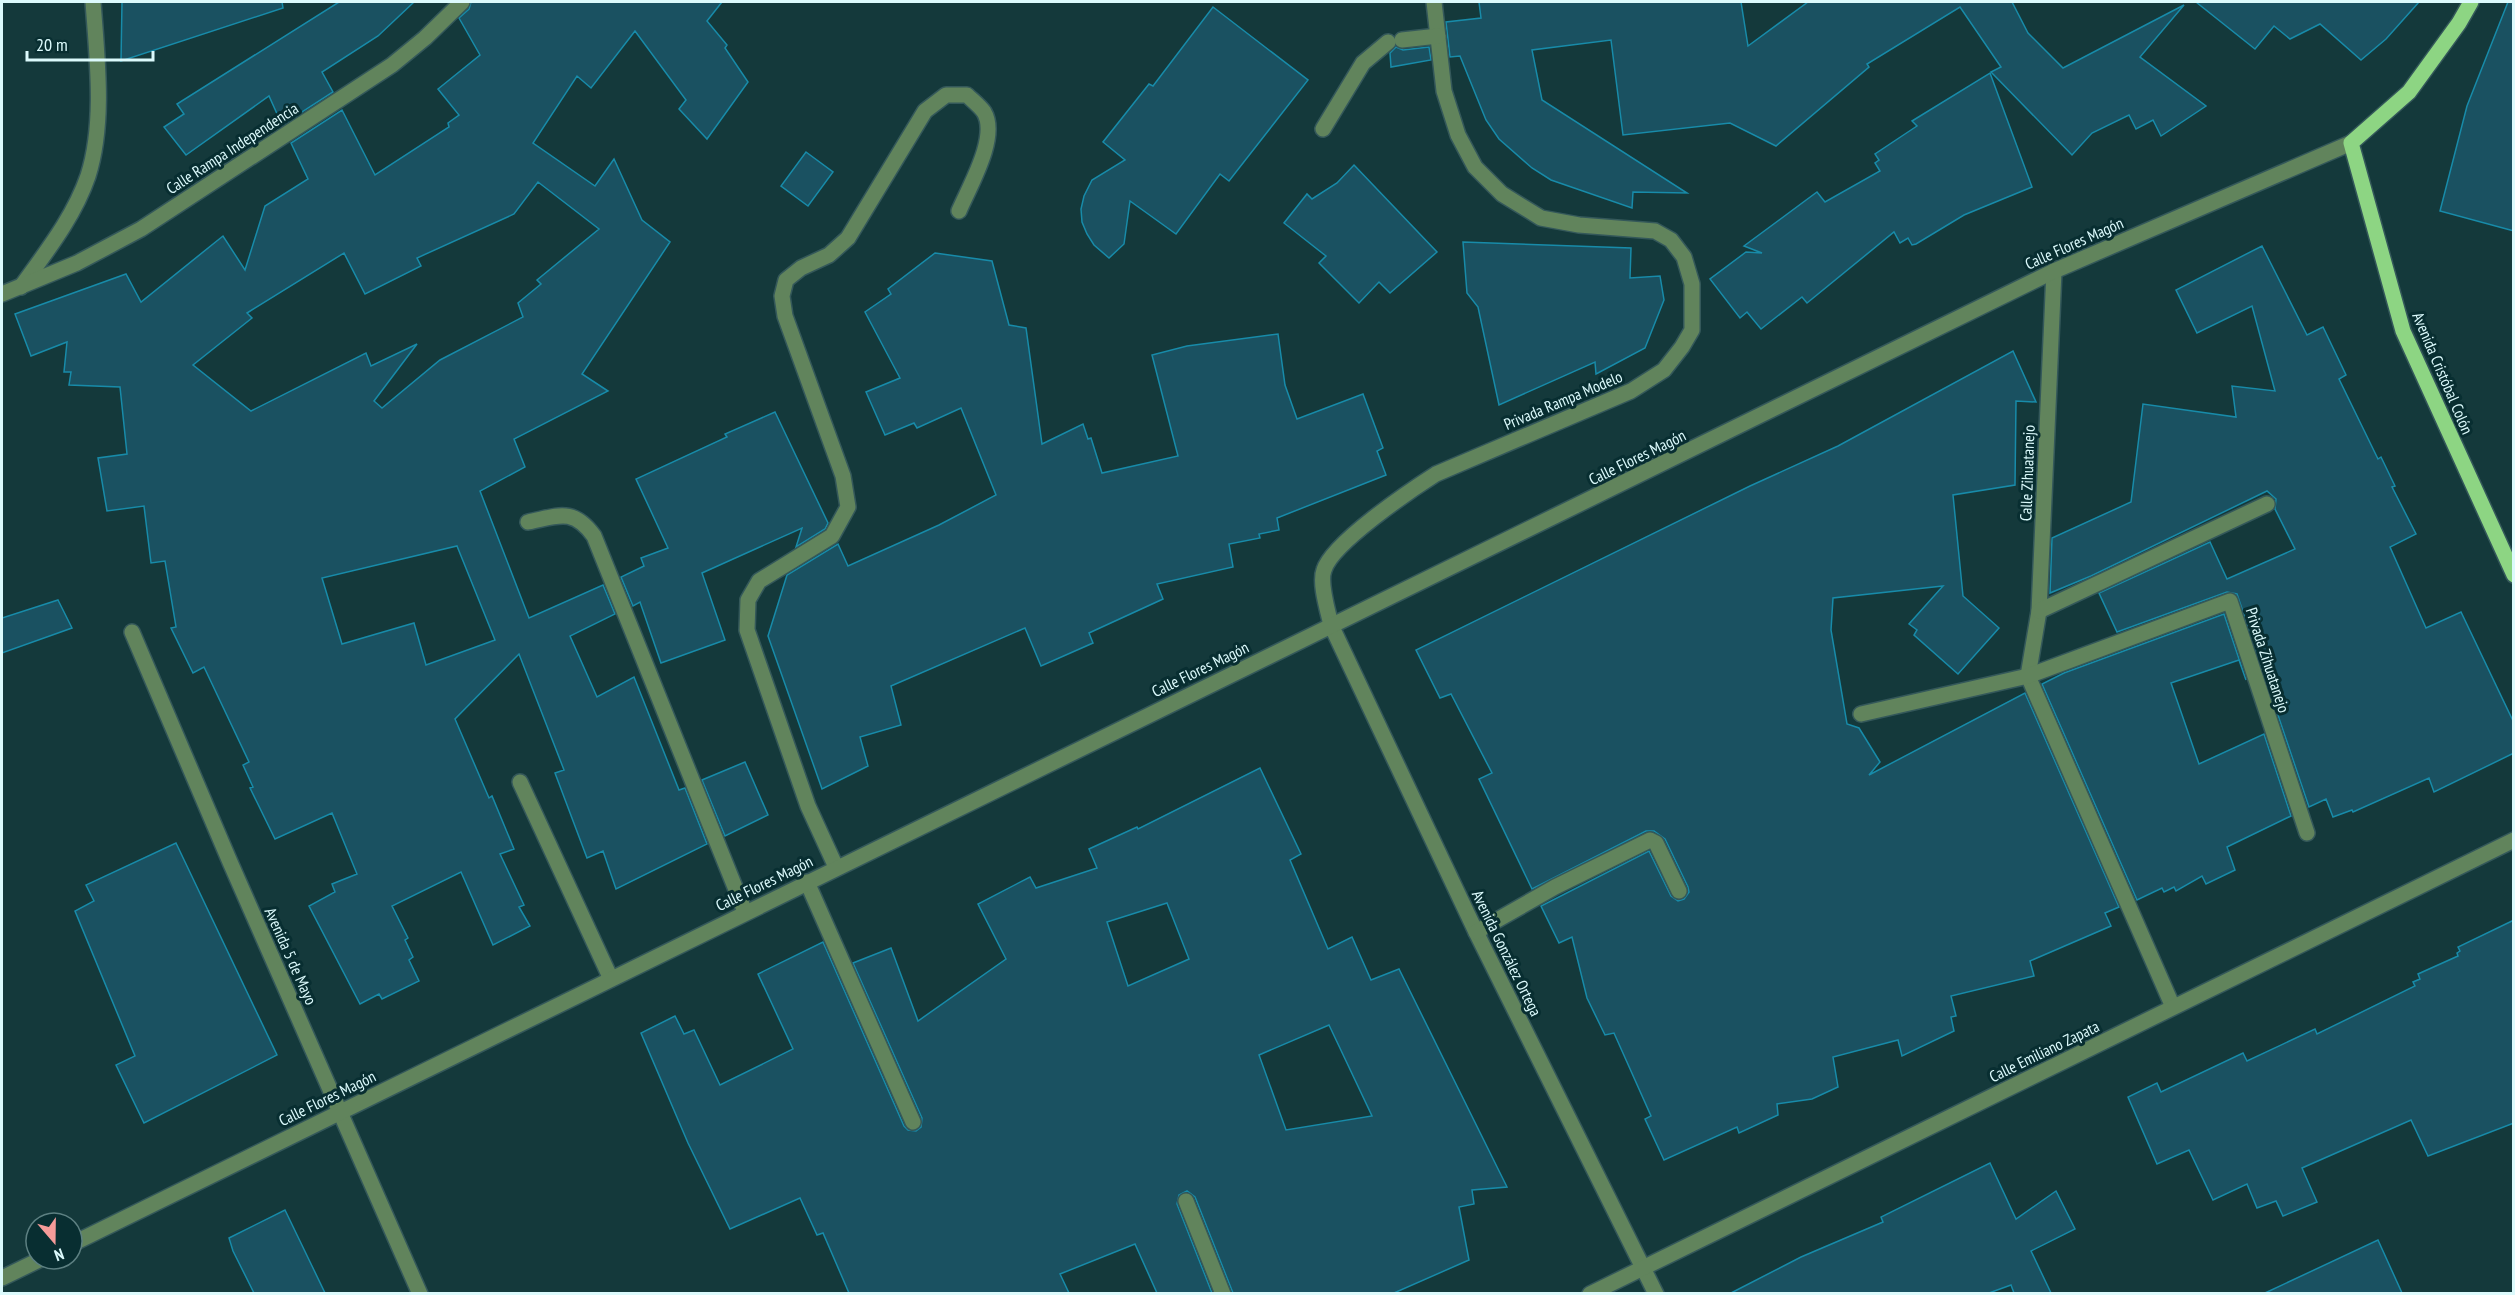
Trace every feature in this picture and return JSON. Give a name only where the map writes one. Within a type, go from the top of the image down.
[{"type":"main road","points":[[2351,143],[2409,92],[2459,23],[2471,2]]},
{"type":"main road","name":"Avenida Cristóbal Colón","points":[[2351,143],[2403,332],[2514,575]]},
{"type":"street","points":[[21,287],[66,223],[88,176],[97,125],[98,65],[93,2]]},
{"type":"street","name":"Calle Rampa Independencia","points":[[2,294],[77,263],[141,229],[392,65],[425,39],[462,2]]},
{"type":"street","name":"Privada Rampa Modelo","points":[[1330,625],[1324,594],[1323,570],[1337,548],[1415,487],[1436,474],[1631,391],[1664,370],[1683,347],[1692,330],[1692,284],[1684,257],[1671,240],[1655,231],[1579,225],[1541,218],[1502,194],[1475,167],[1458,135],[1444,91],[1434,2]]},
{"type":"street","points":[[1323,129],[1363,63],[1395,41],[1438,36]]},
{"type":"street","points":[[836,867],[808,806],[747,630],[748,600],[759,580],[832,536],[848,507],[843,476],[785,316],[782,296],[786,280],[801,268],[829,255],[848,238],[925,111],[946,95],[967,95],[984,112],[989,130],[985,150],[959,211]]},
{"type":"street","name":"Calle Flores Magón","points":[[84,1238],[2054,271],[2351,143]]},
{"type":"street","name":"Calle Zihuatanejo","points":[[2028,676],[2039,611],[2054,271]]},
{"type":"street","points":[[2039,611],[2267,504]]},
{"type":"street","points":[[528,522],[566,514],[584,522],[594,536],[746,912]]},
{"type":"street","name":"Privada Zihuatanejo","points":[[2028,676],[2230,601],[2307,833]]},
{"type":"street","name":"Avenida González Ortega","points":[[1330,625],[1476,932],[1656,1293]]},
{"type":"street","name":"Avenida 5 de Mayo","points":[[132,632],[230,862],[420,1293]]},
{"type":"street","points":[[1862,714],[2028,676],[2173,1007]]},
{"type":"street","points":[[520,782],[611,978]]},
{"type":"street","points":[[1476,932],[1555,887],[1650,840],[1656,843],[1679,891]]},
{"type":"street","name":"Calle Emiliano Zapata","points":[[1590,1293],[2514,840]]},
{"type":"street","points":[[807,882],[913,1122]]},
{"type":"street","points":[[1186,1201],[1223,1293]]},
{"type":"street","points":[[2,1278],[24,1267]]},
{"type":"building","points":[[122,2],[282,2],[283,8],[121,61]]},
{"type":"building","points":[[339,2],[414,2],[378,36],[322,72],[333,92],[282,125],[269,96],[186,155],[164,127],[184,114],[177,104]]},
{"type":"building","points":[[471,2],[722,2],[707,21],[727,45],[725,48],[748,82],[707,139],[679,109],[686,100],[635,31],[591,88],[577,76],[533,143],[595,186],[614,159],[642,220],[670,242],[582,374],[608,391],[514,439],[525,467],[480,491],[529,618],[603,585],[615,614],[570,636],[597,697],[634,677],[679,790],[685,788],[707,844],[616,889],[603,851],[587,858],[555,773],[564,770],[519,654],[455,719],[489,798],[492,796],[514,849],[500,854],[524,905],[519,907],[530,926],[493,945],[461,872],[392,906],[408,938],[405,940],[413,957],[409,960],[419,981],[382,999],[379,994],[360,1004],[309,906],[335,892],[332,884],[357,874],[332,813],[275,839],[250,788],[253,787],[243,765],[249,762],[204,667],[193,673],[171,628],[176,627],[165,561],[151,563],[144,506],[107,511],[98,458],[127,454],[120,387],[69,385],[71,372],[64,372],[67,342],[31,356],[15,314],[126,274],[141,302],[223,236],[245,270],[265,206],[308,179],[291,143],[342,110],[375,175],[449,127],[448,123],[459,115],[438,89],[480,55],[459,18],[469,9]],"holes":[[[538,182],[599,229],[537,280],[541,284],[518,303],[523,317],[440,360],[382,408],[374,401],[417,344],[371,366],[366,353],[251,411],[193,365],[252,318],[247,313],[344,253],[365,294],[421,266],[417,258],[514,214]],[[457,546],[495,640],[426,665],[414,623],[342,644],[322,578]]]},
{"type":"building","points":[[1479,2],[1741,2],[1748,46],[1808,2],[2012,2],[2028,33],[2063,68],[2184,5],[2140,57],[2206,106],[2161,136],[2153,120],[2136,129],[2129,115],[2092,133],[2072,155],[1991,72],[2001,67],[1960,7],[1867,64],[1869,67],[1776,146],[1730,123],[1623,135],[1611,40],[1532,50],[1542,100],[1687,193],[1633,192],[1632,208],[1551,180],[1532,168],[1499,139],[1486,120],[1460,56],[1450,57],[1446,22],[1481,18]]},
{"type":"building","points":[[2196,2],[2419,2],[2386,39],[2361,60],[2320,24],[2290,39],[2274,26],[2255,49]]},
{"type":"building","points":[[2508,2],[2514,2],[2514,231],[2440,211],[2467,106]]},
{"type":"building","points":[[1213,7],[1308,80],[1229,181],[1220,174],[1176,234],[1130,201],[1124,244],[1109,258],[1094,245],[1087,234],[1082,222],[1081,209],[1084,196],[1092,180],[1125,160],[1103,142],[1149,84],[1153,86]]},
{"type":"building","points":[[1396,47],[1403,50],[1429,47],[1431,60],[1391,67],[1390,53]]},
{"type":"building","points":[[1990,73],[2032,187],[1964,215],[1916,244],[1912,245],[1908,238],[1900,243],[1894,232],[1807,303],[1802,297],[1761,329],[1747,312],[1740,318],[1710,279],[1746,252],[1762,253],[1744,246],[1817,192],[1825,202],[1880,171],[1875,163],[1879,160],[1875,154],[1917,126],[1912,121]]},
{"type":"building","points":[[806,152],[833,172],[808,206],[781,186]]},
{"type":"building","points":[[1354,165],[1437,252],[1390,293],[1379,282],[1359,303],[1319,263],[1326,256],[1284,223],[1307,194],[1312,199],[1337,183]]},
{"type":"building","points":[[1463,242],[1631,248],[1630,278],[1660,276],[1664,300],[1645,348],[1596,374],[1595,362],[1499,405],[1478,307],[1467,293]]},
{"type":"building","points":[[2262,246],[2307,335],[2323,327],[2346,375],[2339,379],[2378,459],[2381,457],[2395,486],[2392,487],[2416,534],[2390,547],[2426,628],[2461,612],[2514,723],[2514,753],[2434,792],[2429,778],[2353,812],[2352,810],[2333,817],[2326,799],[2309,807],[2237,594],[2227,592],[2117,632],[2099,593],[2210,542],[2227,579],[2295,549],[2275,509],[2276,499],[2267,491],[2091,576],[2050,593],[2052,538],[2131,502],[2143,404],[2236,417],[2232,386],[2275,391],[2252,306],[2197,333],[2176,290]]},
{"type":"building","points":[[935,253],[992,261],[1009,325],[1026,328],[1042,444],[1083,424],[1088,439],[1091,438],[1102,473],[1178,456],[1152,355],[1187,346],[1278,334],[1285,385],[1297,419],[1363,394],[1383,448],[1377,451],[1386,475],[1277,518],[1279,530],[1259,534],[1260,538],[1229,544],[1233,567],[1157,584],[1163,599],[1089,633],[1093,643],[1041,666],[1025,628],[891,686],[901,725],[860,737],[868,766],[822,789],[768,636],[787,575],[838,544],[848,566],[939,525],[996,495],[961,408],[917,428],[914,423],[885,435],[866,392],[900,378],[865,312],[891,294],[888,289]]},
{"type":"building","points":[[2013,351],[2036,402],[2016,401],[2015,485],[1953,495],[1963,596],[1999,628],[1958,674],[1914,635],[1917,630],[1909,624],[1943,586],[1833,598],[1831,630],[1847,724],[1859,728],[1880,762],[1869,775],[2025,693],[2119,907],[2105,913],[2111,926],[2030,961],[2034,976],[1951,996],[1956,1016],[1951,1017],[1954,1031],[1902,1056],[1898,1040],[1833,1057],[1838,1087],[1812,1099],[1777,1104],[1778,1115],[1739,1133],[1737,1127],[1664,1160],[1645,1119],[1651,1116],[1614,1033],[1605,1035],[1587,998],[1572,937],[1559,943],[1541,906],[1649,851],[1671,896],[1678,901],[1684,899],[1689,892],[1688,887],[1665,839],[1654,831],[1646,831],[1532,889],[1479,779],[1492,773],[1451,694],[1440,698],[1416,650],[1750,486],[1838,446]]},
{"type":"building","points":[[775,412],[828,523],[825,529],[796,547],[802,528],[702,573],[725,640],[661,663],[640,602],[633,606],[621,577],[644,566],[641,558],[668,548],[636,479],[727,437],[725,434]]},
{"type":"building","points":[[58,600],[72,628],[2,653],[2,618]]},
{"type":"building","points":[[2224,614],[2246,680],[2239,660],[2171,683],[2199,764],[2264,734],[2291,816],[2227,847],[2235,870],[2206,884],[2202,876],[2176,891],[2174,887],[2164,892],[2162,888],[2137,900],[2042,684],[2064,673]]},
{"type":"building","points":[[745,762],[768,815],[725,836],[702,780]]},
{"type":"building","points":[[1260,768],[1301,854],[1290,860],[1328,949],[1352,937],[1371,980],[1399,969],[1507,1187],[1472,1190],[1474,1204],[1459,1207],[1469,1260],[1394,1293],[1233,1293],[1195,1197],[1187,1191],[1179,1195],[1177,1204],[1212,1293],[1157,1293],[1135,1244],[1060,1274],[1069,1293],[849,1293],[823,1233],[817,1235],[800,1198],[730,1229],[688,1143],[641,1033],[675,1016],[684,1034],[694,1030],[720,1085],[793,1049],[758,974],[823,942],[904,1126],[908,1130],[916,1131],[921,1127],[922,1118],[853,963],[891,948],[918,1021],[1006,959],[978,904],[1030,877],[1036,888],[1097,868],[1089,849],[1137,827],[1138,829]],"holes":[[[1167,903],[1189,959],[1128,986],[1107,922]],[[1329,1025],[1372,1116],[1286,1130],[1259,1055]]]},
{"type":"building","points":[[176,843],[277,1055],[144,1123],[116,1065],[135,1056],[75,911],[94,901],[86,885]]},
{"type":"building","points":[[2514,920],[2514,1123],[2428,1156],[2411,1120],[2302,1168],[2317,1202],[2283,1216],[2276,1201],[2257,1208],[2247,1184],[2213,1200],[2189,1150],[2157,1164],[2128,1097],[2157,1083],[2161,1092],[2243,1053],[2247,1061],[2315,1029],[2317,1034],[2415,986],[2413,982],[2420,979],[2418,974],[2458,956],[2457,953],[2460,951],[2458,947]]},
{"type":"building","points":[[1990,1163],[2016,1219],[2056,1191],[2075,1229],[2031,1251],[2051,1293],[2014,1293],[2011,1285],[1989,1293],[1731,1293],[1801,1257],[1883,1222],[1881,1217]]},
{"type":"building","points":[[285,1210],[325,1293],[254,1293],[233,1251],[229,1238]]},
{"type":"building","points":[[2378,1240],[2402,1293],[2265,1293]]}]
